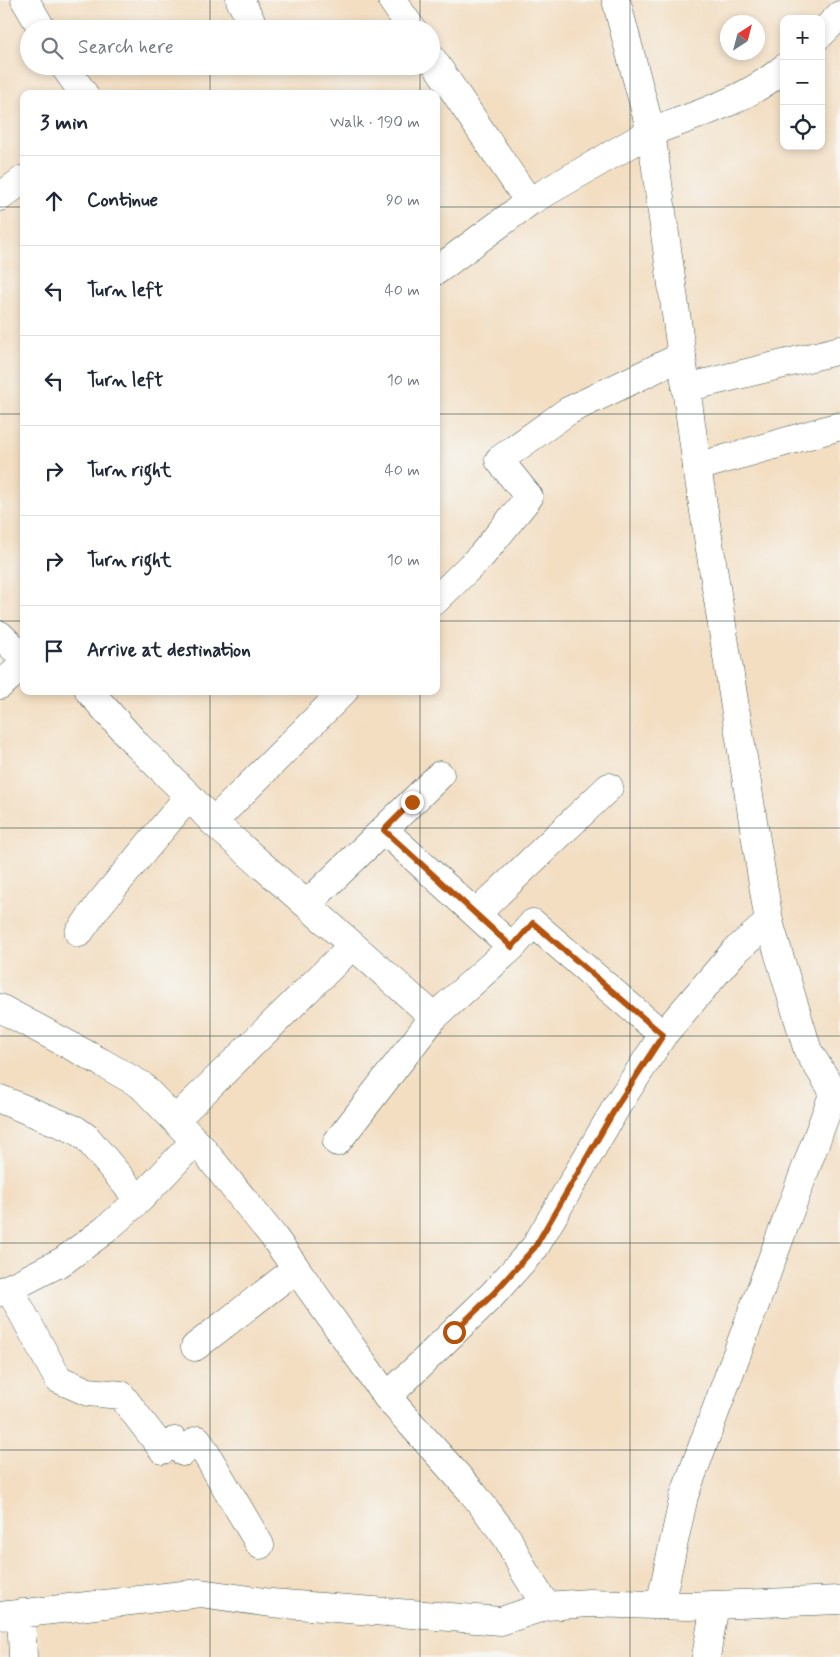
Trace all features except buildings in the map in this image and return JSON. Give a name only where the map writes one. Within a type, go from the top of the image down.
[{"type":"street","points":[[25,0],[37,20]]},
{"type":"street","points":[[240,0],[250,20]]},
{"type":"street","points":[[392,0],[406,20]]},
{"type":"street","points":[[616,0],[651,132],[696,467],[769,922],[808,1051],[837,1096],[684,1496],[660,1606]]},
{"type":"street","points":[[825,30],[840,15]]},
{"type":"street","points":[[440,70],[529,202]]},
{"type":"street","points":[[440,268],[529,202],[651,132],[720,106],[770,79],[780,71]]},
{"type":"street","points":[[70,75],[81,90]]},
{"type":"street","points":[[0,197],[20,182]]},
{"type":"street","points":[[686,388],[840,350]]},
{"type":"street","points":[[440,596],[482,554],[529,497],[499,460],[568,411],[682,356]]},
{"type":"street","points":[[696,467],[840,426]]},
{"type":"street","points":[[0,635],[20,654]]},
{"type":"street","points":[[0,685],[20,668]]},
{"type":"street","points":[[93,695],[137,745],[213,822],[434,1017]]},
{"type":"street","points":[[213,822],[340,695]]},
{"type":"street","points":[[307,904],[440,775]]},
{"type":"street","points":[[476,914],[609,787]]},
{"type":"street","points":[[79,933],[98,906],[189,796]]},
{"type":"street","points":[[384,830],[512,947]]},
{"type":"street","points":[[387,1397],[494,1293],[535,1247],[618,1104],[663,1035],[734,952],[769,922]]},
{"type":"street","points":[[337,1142],[434,1017],[512,947],[533,923],[663,1035]]},
{"type":"street","points":[[175,1120],[352,946]]},
{"type":"street","points":[[0,1008],[141,1085],[195,1141],[273,1236],[387,1397],[472,1492],[508,1539],[524,1571],[546,1606]]},
{"type":"street","points":[[0,1099],[76,1130],[87,1138],[139,1200]]},
{"type":"street","points":[[195,1141],[139,1200],[104,1230],[63,1261],[4,1290],[58,1379],[88,1392],[121,1394],[163,1450],[174,1441],[183,1452],[198,1440],[260,1545]]},
{"type":"street","points":[[195,1347],[296,1269]]},
{"type":"street","points":[[23,1657],[10,1615],[200,1593],[271,1602],[501,1621],[546,1606],[589,1603],[660,1606],[840,1600]]},
{"type":"street","points":[[706,1657],[715,1605]]},
{"type":"route","points":[[412,802],[384,830],[512,947],[533,923],[663,1035],[618,1104],[535,1247],[494,1293],[454,1332]]}]
